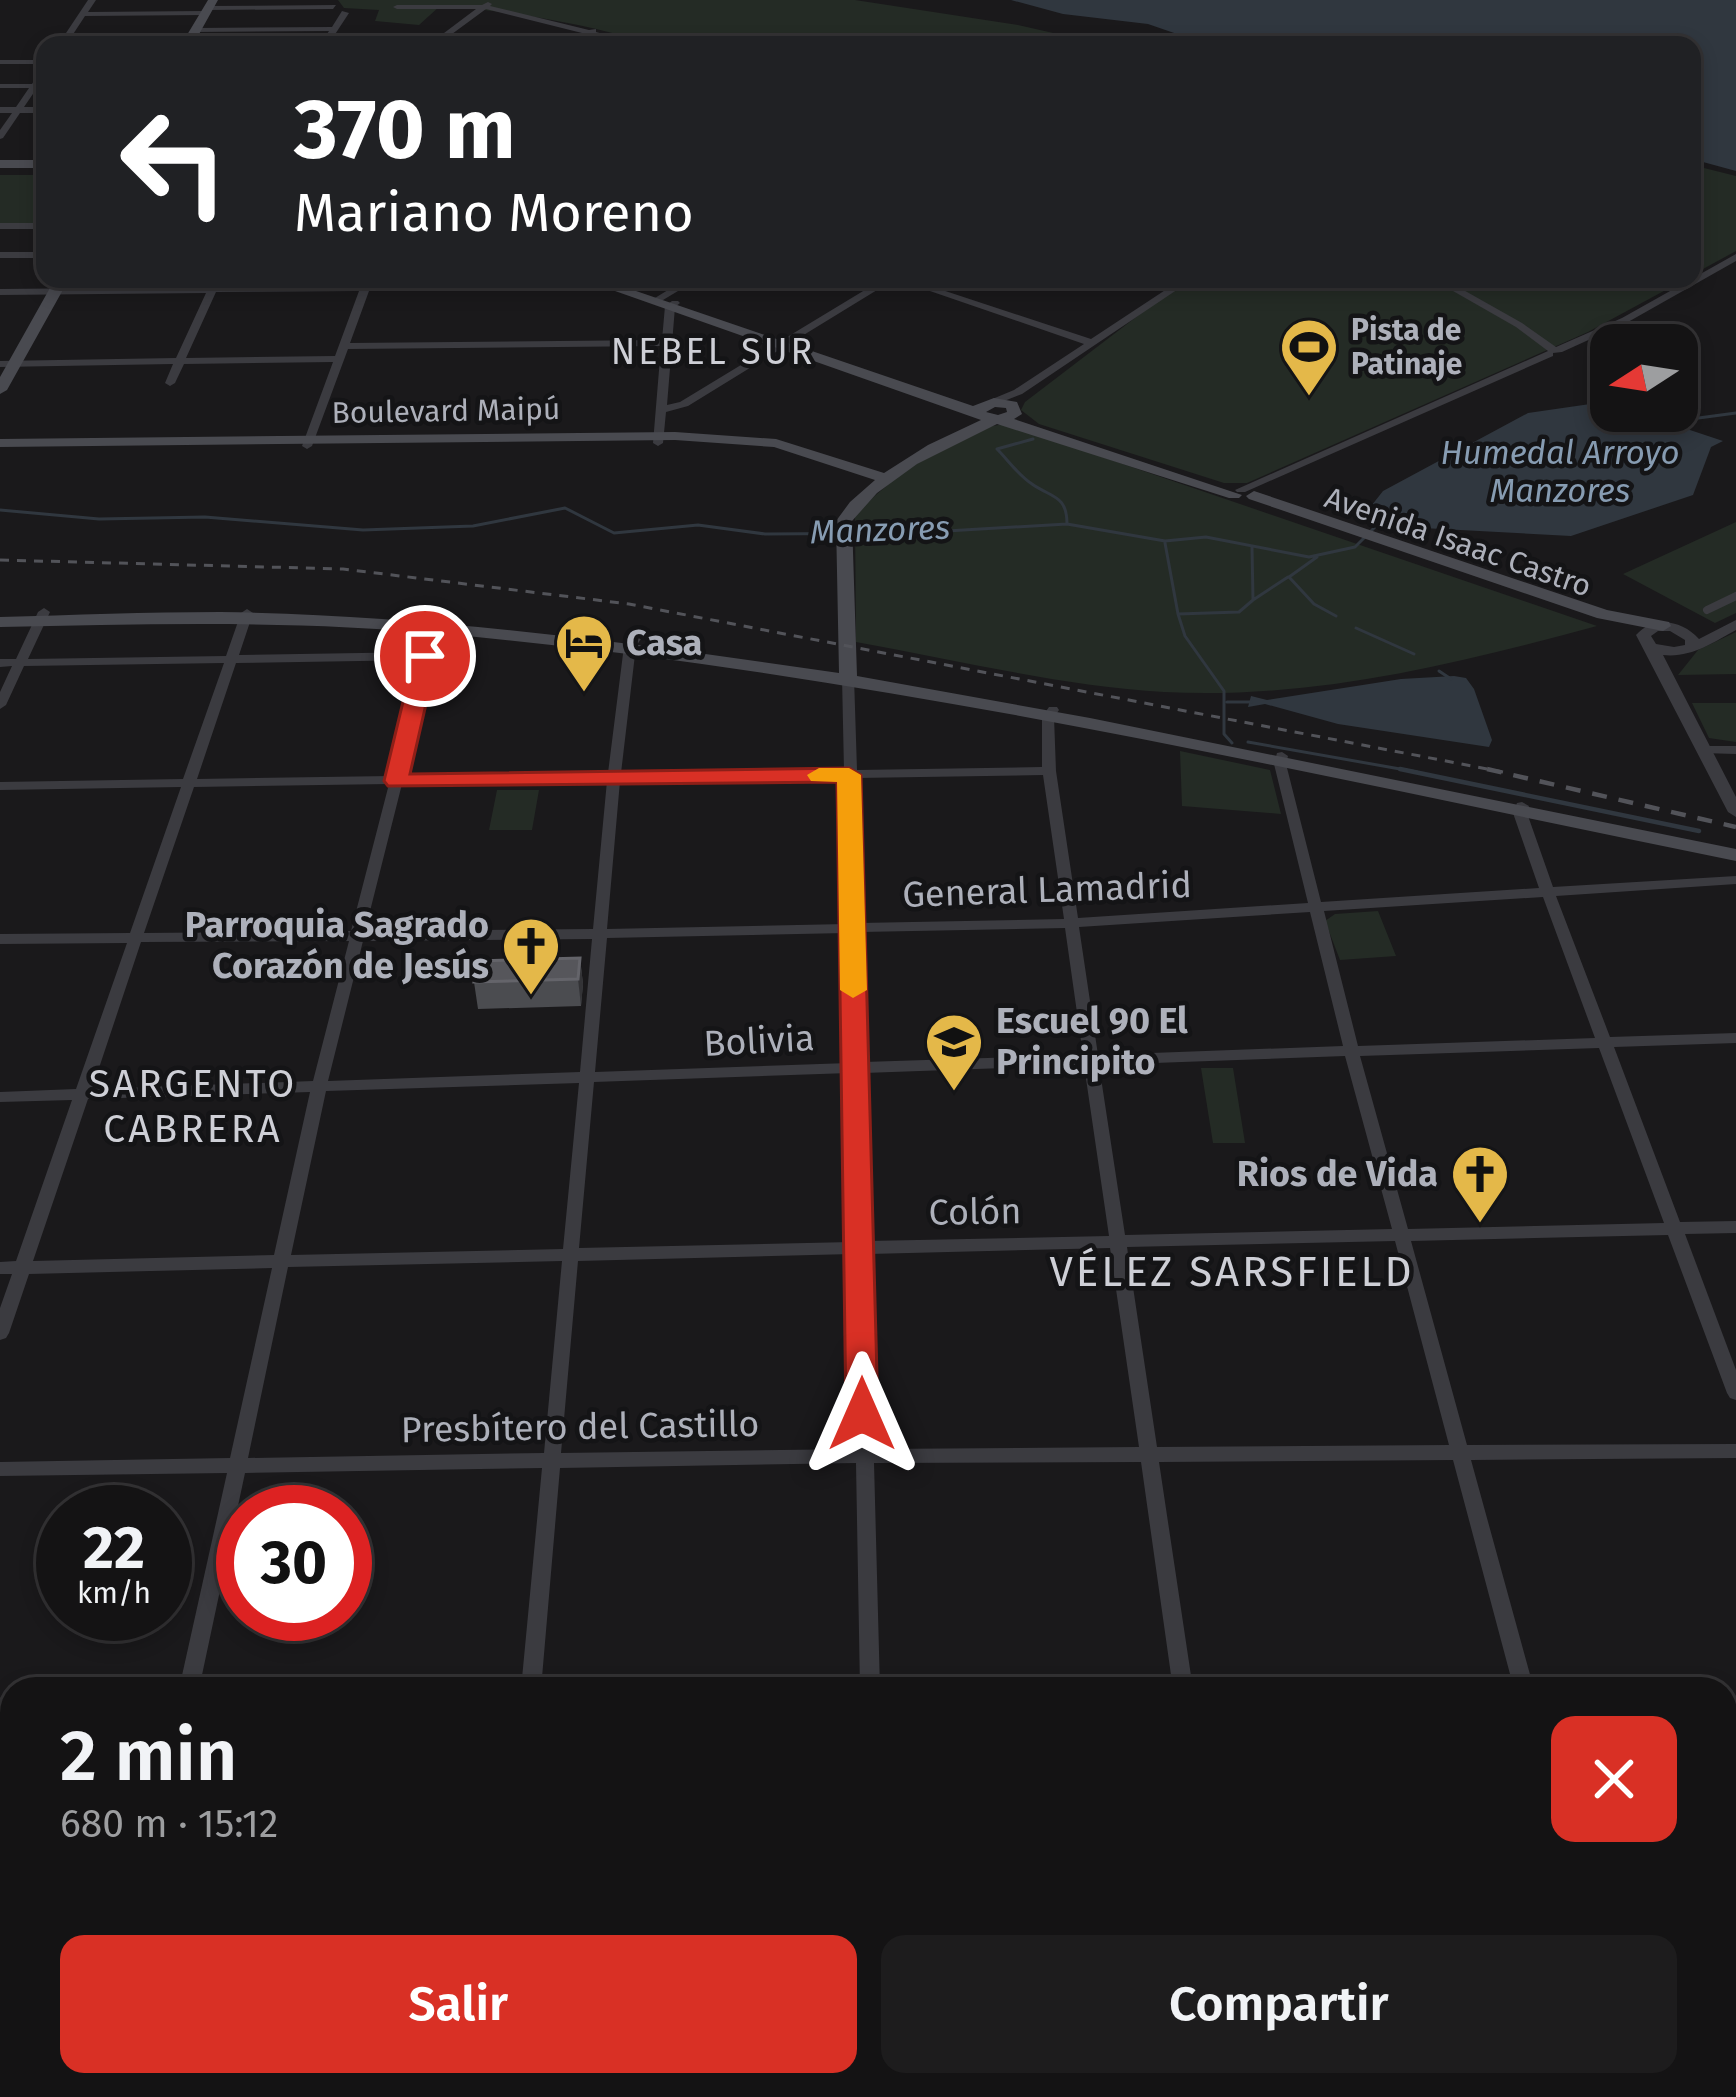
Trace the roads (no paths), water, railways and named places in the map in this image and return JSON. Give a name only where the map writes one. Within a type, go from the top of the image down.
[{"type":"main road","points":[[192,36],[206,7]]},
{"type":"main road","points":[[189,36],[206,7]]},
{"type":"main road","points":[[0,165],[36,165]]},
{"type":"main road","points":[[0,389],[5,366],[52,288]]},
{"type":"main road","name":"Avenida Isaac Castro","points":[[624,288],[998,409]]},
{"type":"main road","name":"Avenida Isaac Castro","points":[[786,342],[998,409],[1424,556],[1620,619],[1667,627]]},
{"type":"main road","points":[[848,673],[844,521],[884,483],[998,409]]},
{"type":"main road","name":"Boulevard Maipú","points":[[0,446],[659,440],[780,451],[884,483]]},
{"type":"main road","name":"Avenida Isaac Castro","points":[[1424,556],[1610,622],[1648,645]]},
{"type":"main road","points":[[0,619],[245,616],[435,622],[632,643],[848,673],[1736,851]]},
{"type":"street","points":[[68,36],[92,0]]},
{"type":"street","points":[[444,36],[489,3]]},
{"type":"street","points":[[398,7],[489,3],[609,36]]},
{"type":"street","points":[[83,14],[333,7]]},
{"type":"street","points":[[328,36],[345,13]]},
{"type":"street","points":[[197,30],[332,29]]},
{"type":"street","points":[[581,36],[592,31]]},
{"type":"street","points":[[0,62],[36,62]]},
{"type":"street","points":[[0,86],[36,86]]},
{"type":"street","points":[[0,136],[36,91]]},
{"type":"street","points":[[0,110],[36,110]]},
{"type":"street","points":[[0,226],[36,226]]},
{"type":"street","points":[[0,255],[36,255]]},
{"type":"street","points":[[1701,282],[1736,261]]},
{"type":"street","points":[[0,292],[36,287]]},
{"type":"street","points":[[170,383],[213,288]]},
{"type":"street","points":[[308,443],[366,288]]},
{"type":"street","points":[[659,440],[668,343],[665,302],[682,288]]},
{"type":"street","points":[[664,410],[684,404],[875,288]]},
{"type":"street","points":[[927,288],[1092,343]]},
{"type":"street","points":[[998,409],[1174,288]]},
{"type":"street","points":[[1453,288],[1519,325],[1556,353]]},
{"type":"street","points":[[1245,494],[1556,353],[1630,325],[1691,288]]},
{"type":"street","points":[[345,346],[668,343]]},
{"type":"street","points":[[5,366],[339,359]]},
{"type":"street","points":[[1707,610],[1736,596]]},
{"type":"street","points":[[0,706],[42,616]]},
{"type":"street","points":[[0,1334],[245,616]]},
{"type":"street","points":[[191,1677],[320,1087],[435,622]]},
{"type":"street","points":[[1736,624],[1645,632],[1736,812]]},
{"type":"street","points":[[1666,673],[1689,650],[1736,624]]},
{"type":"street","points":[[1667,627],[1687,633],[1689,650]]},
{"type":"street","points":[[532,1677],[599,934],[632,643]]},
{"type":"street","points":[[1648,645],[1689,650]]},
{"type":"street","points":[[0,663],[425,656]]},
{"type":"street","points":[[848,673],[870,1677]]},
{"type":"street","points":[[1051,713],[1049,771],[1181,1677]]},
{"type":"street","points":[[1707,750],[1736,749]]},
{"type":"street","points":[[1281,760],[1313,906],[1521,1677]]},
{"type":"street","points":[[0,786],[1049,771]]},
{"type":"street","points":[[1521,810],[1736,1393]]},
{"type":"street","name":"General Lamadrid","points":[[0,939],[599,934],[1073,923],[1736,880]]},
{"type":"street","name":"Bolivia","points":[[0,1096],[1736,1038]]},
{"type":"street","name":"Colón","points":[[0,1268],[1736,1227]]},
{"type":"street","name":"Presbítero del Castillo","points":[[0,1469],[862,1456],[1736,1451]]},
{"type":"water","points":[[1011,0],[1736,0],[1736,171],[1701,161],[1701,36],[1183,36],[1148,24],[1063,14]]},
{"type":"water","name":"Humedal Arroyo Manzores","points":[[1590,404],[1590,432],[1696,432],[1723,441],[1711,447],[1693,495],[1571,536],[1404,527],[1390,531],[1357,515],[1368,510],[1383,491],[1528,413]]},
{"type":"water","points":[[1466,678],[1474,689],[1492,740],[1489,747],[1338,724],[1265,704],[1248,707],[1251,696],[1267,700],[1401,679]]},
{"type":"waterway","name":"Manzores","points":[[1698,418],[1736,413]]},
{"type":"waterway","points":[[1033,439],[997,449],[1027,481],[1061,502],[1067,524]]},
{"type":"waterway","name":"Manzores","points":[[0,510],[99,519],[205,517],[363,530],[473,526],[565,508],[614,533],[698,525],[765,534],[913,533],[1067,524]]},
{"type":"waterway","name":"Manzores","points":[[1067,524],[1165,541],[1206,537],[1309,557],[1355,547],[1378,524]]},
{"type":"waterway","points":[[1165,543],[1178,614]]},
{"type":"waterway","points":[[1252,547],[1253,600]]},
{"type":"waterway","points":[[1317,557],[1289,577],[1314,604],[1336,616]]},
{"type":"waterway","points":[[1253,600],[1288,577]]},
{"type":"waterway","points":[[1178,614],[1239,612],[1253,600]]},
{"type":"waterway","points":[[1178,614],[1185,636],[1224,691],[1224,734],[1232,743]]},
{"type":"waterway","points":[[1356,628],[1414,654]]},
{"type":"waterway","points":[[1439,671],[1451,679]]},
{"type":"waterway","points":[[1227,702],[1251,702]]},
{"type":"waterway","points":[[1248,742],[1417,772]]},
{"type":"waterway","points":[[1400,769],[1699,831]]},
{"type":"railway","points":[[0,560],[343,569],[629,604],[1503,772]]},
{"type":"railway","points":[[1487,769],[1736,827]]},
{"type":"place","name":"Pista de Patinaje","points":[[1309,398]]},
{"type":"place","name":"Casa","points":[[584,694]]},
{"type":"place","name":"Parroquia Sagrado Corazón de Jesús","points":[[531,997]]},
{"type":"place","name":"Escuel 90 El Principito","points":[[954,1093]]},
{"type":"place","name":"Rios de Vida","points":[[1480,1225]]},
{"type":"district","name":"NEBEL SUR","points":[[713,352]]},
{"type":"district","name":"SARGENTO CABRERA","points":[[193,1106]]},
{"type":"district","name":"VÉLEZ SARSFIELD","points":[[1232,1272]]}]
